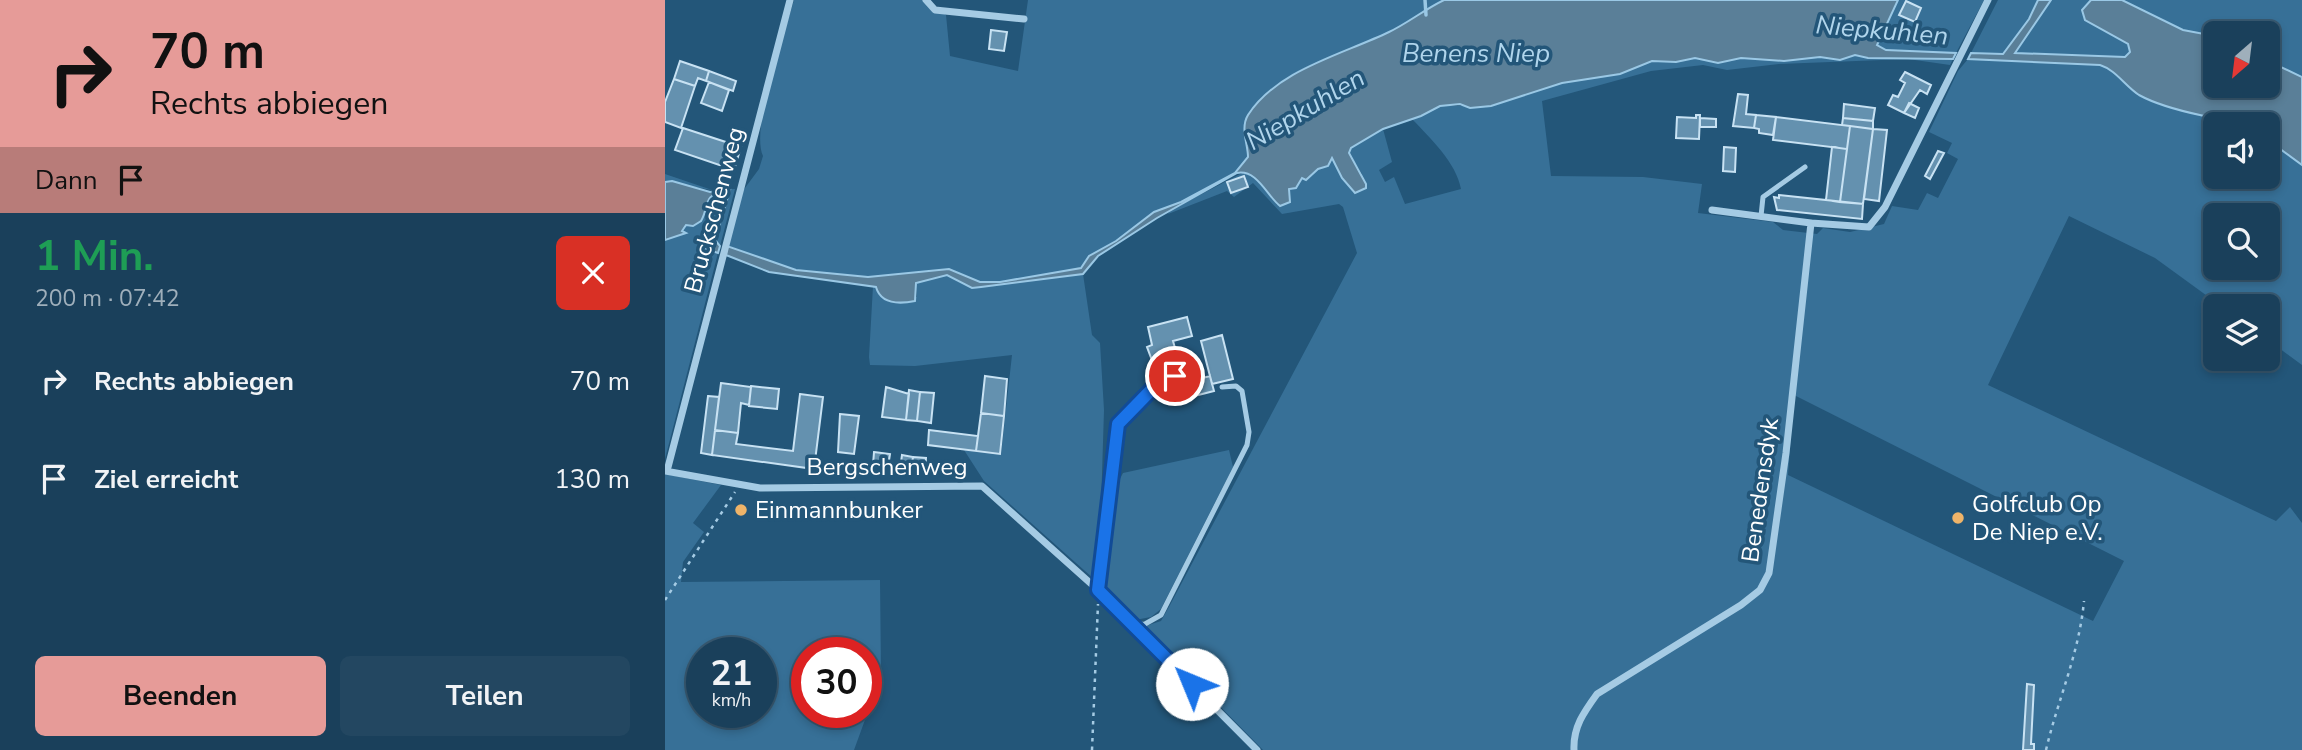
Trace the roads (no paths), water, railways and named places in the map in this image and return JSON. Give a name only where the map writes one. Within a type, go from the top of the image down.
[{"type":"street","name":"Bruckschenweg","points":[[666,471],[790,0]]},
{"type":"street","points":[[926,0],[935,10],[1024,19]]},
{"type":"street","points":[[1712,210],[1811,223],[1869,227],[1885,207],[1989,0]]},
{"type":"street","name":"Benedensdyk","points":[[1574,750],[1573,737],[1582,715],[1597,694],[1741,605],[1760,590],[1769,573],[1786,453],[1811,223]]},
{"type":"street","name":"Bergschenweg","points":[[666,471],[760,488],[982,486],[1098,590],[1257,750]]},
{"type":"lane","points":[[1761,216],[1763,197],[1805,167]]},
{"type":"lane","points":[[1098,590],[1118,424],[1157,384],[1193,368]]},
{"type":"lane","points":[[1133,625],[1145,624],[1161,615],[1247,445],[1249,432],[1242,391],[1236,386],[1222,387]]},
{"type":"water","name":"Benens Niep","points":[[1444,0],[1898,0],[1877,45],[1886,50],[1956,53],[1953,59],[1868,58],[1855,55],[1840,60],[1820,57],[1784,61],[1741,58],[1718,63],[1695,58],[1676,62],[1652,61],[1620,74],[1562,83],[1491,106],[1440,106],[1421,116],[1383,129],[1351,148],[1349,153],[1366,188],[1355,193],[1342,178],[1332,158],[1328,166],[1318,169],[1306,180],[1302,178],[1296,188],[1289,189],[1290,202],[1280,206],[1256,179],[1244,173],[1237,173],[1157,218],[1098,256],[1083,274],[972,288],[947,275],[916,283],[915,301],[897,303],[882,297],[876,287],[769,272],[726,255],[727,246],[796,270],[868,277],[949,269],[980,282],[1000,282],[1081,268],[1089,256],[1116,241],[1154,212],[1181,202],[1235,173],[1248,157],[1244,131],[1248,115],[1260,99],[1276,86],[1311,65],[1396,28]]},
{"type":"water","points":[[2038,0],[2051,0],[2015,53],[2125,57],[2130,52],[2128,44],[2085,20],[2082,10],[2091,0],[2122,0],[2183,30],[2203,34],[2203,98],[2280,98],[2280,67],[2302,77],[2302,165],[2280,149],[2280,112],[2203,112],[2203,115],[2184,111],[2139,95],[2100,65],[1968,59],[1971,53],[2003,54],[2029,19]]},
{"type":"water","points":[[672,181],[710,192],[730,190],[715,240],[720,246],[718,253],[703,248],[705,236],[713,235],[724,193],[710,198],[701,221],[693,226],[686,225],[682,231],[686,233],[665,240],[665,182]]},
{"type":"waterway","points":[[1425,0],[1426,15]]},
{"type":"place","name":"Einmannbunker","points":[[741,510]]},
{"type":"place","name":"Golfclub Op De Niep e.V.","points":[[1958,518]]},
{"type":"water label","name":"Niepkuhlen","points":[[1882,30]]},
{"type":"water label","name":"Niepkuhlen","points":[[1305,109]]}]
